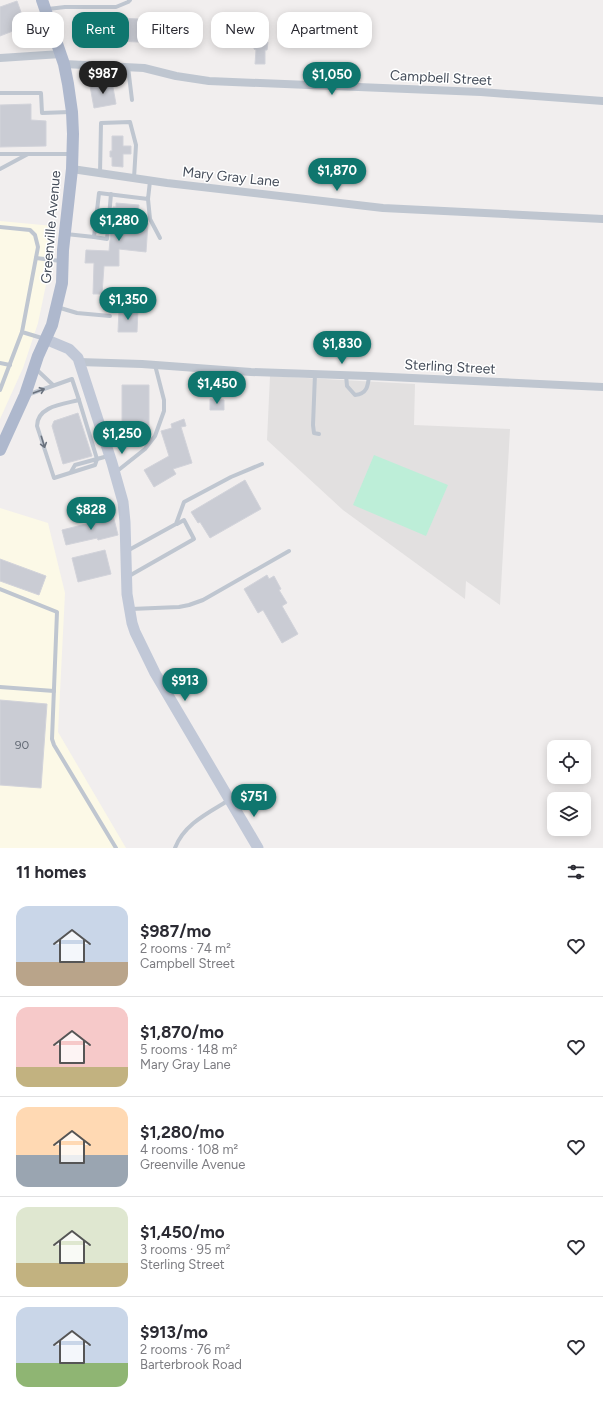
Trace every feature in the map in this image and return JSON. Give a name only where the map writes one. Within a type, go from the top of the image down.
[{"type":"main road","name":"Greenville Avenue","points":[[0,450],[25,396],[45,339],[52,325],[62,283],[65,234],[72,169],[72,112],[68,84],[62,59],[43,5]]},
{"type":"street","name":"Campbell Street","points":[[0,58],[62,59],[144,68],[209,81],[481,92],[603,102]]},
{"type":"street","name":"Mary Gray Lane","points":[[72,169],[150,181],[383,208],[603,219]]},
{"type":"street","points":[[45,339],[76,354],[110,455],[125,514],[127,594],[133,628],[144,652],[258,848]]},
{"type":"street","name":"Sterling Street","points":[[79,362],[155,365],[250,372],[603,387]]},
{"type":"lane","points":[[43,5],[65,7],[116,6],[130,0]]},
{"type":"lane","points":[[128,67],[132,100]]},
{"type":"lane","points":[[0,93],[41,93],[42,113],[72,112]]},
{"type":"lane","points":[[100,173],[101,123],[130,122],[136,145],[134,178]]},
{"type":"lane","points":[[0,154],[72,154]]},
{"type":"lane","points":[[0,169],[28,154]]},
{"type":"lane","points":[[150,181],[148,199],[150,219],[160,238]]},
{"type":"lane","points":[[94,237],[99,193],[148,199]]},
{"type":"lane","points":[[65,234],[107,239],[111,194]]},
{"type":"lane","points":[[0,227],[30,230],[35,235],[38,247],[22,332],[0,390]]},
{"type":"lane","points":[[36,258],[63,261]]},
{"type":"lane","points":[[57,307],[77,313],[110,316]]},
{"type":"lane","points":[[22,332],[45,339]]},
{"type":"lane","points":[[0,363],[10,365]]},
{"type":"lane","points":[[115,473],[145,449],[155,436],[164,411],[164,400],[155,365]]},
{"type":"lane","points":[[34,368],[53,385]]},
{"type":"lane","points":[[315,374],[313,425],[314,433],[319,434]]},
{"type":"lane","points":[[346,375],[348,386],[355,395],[361,395],[365,392],[368,386],[369,376]]},
{"type":"lane","points":[[25,396],[72,379],[97,459]]},
{"type":"lane","points":[[79,400],[47,410],[40,415],[38,421],[38,426],[54,478],[71,472],[75,465],[110,455]]},
{"type":"lane","points":[[176,524],[184,502],[231,477],[262,464]]},
{"type":"lane","points":[[126,552],[184,520],[194,539],[126,577]]},
{"type":"lane","points":[[129,609],[189,605],[209,596],[289,551]]},
{"type":"lane","points":[[0,589],[57,612],[52,739],[54,745],[116,848]]},
{"type":"lane","points":[[0,687],[54,691]]},
{"type":"lane","points":[[175,848],[180,837],[193,823],[229,800]]},
{"type":"shaded area","points":[[0,221],[53,226],[47,280],[38,323],[23,368],[0,419]]},
{"type":"shaded area","points":[[270,376],[415,384],[414,425],[510,429],[500,605],[466,581],[465,599],[343,510],[267,440]]},
{"type":"shaded area","points":[[0,508],[48,523],[65,593],[58,732],[126,848],[0,848]]},
{"type":"green space","points":[[374,455],[448,485],[426,536],[353,505]]},
{"type":"building","points":[[17,1],[21,12],[12,12],[12,31],[0,36],[0,7]]},
{"type":"building","points":[[129,19],[137,19],[137,42],[129,42]]},
{"type":"building","points":[[267,48],[267,50],[265,50],[265,64],[255,64],[256,50],[254,49]]},
{"type":"building","points":[[112,82],[116,104],[94,108],[90,86]]},
{"type":"building","points":[[31,104],[31,120],[46,121],[46,146],[0,147],[0,105]]},
{"type":"building","points":[[112,136],[123,136],[123,146],[131,146],[131,154],[123,154],[123,167],[112,166],[110,151],[112,151]]},
{"type":"building","points":[[116,203],[139,205],[137,222],[148,223],[146,252],[119,249],[119,266],[104,266],[102,294],[93,294],[94,263],[85,263],[86,250],[109,251],[113,207],[116,207]]},
{"type":"building","points":[[119,310],[138,310],[137,332],[118,332]]},
{"type":"building","points":[[122,385],[149,385],[149,431],[139,431],[139,428],[122,428]]},
{"type":"building","points":[[210,399],[224,400],[224,410],[210,410]]},
{"type":"building","points":[[78,413],[92,456],[63,464],[52,426],[54,421]]},
{"type":"building","points":[[184,419],[186,426],[181,427],[192,463],[173,469],[176,474],[154,487],[144,470],[169,456],[161,431],[172,428],[171,424]]},
{"type":"building","points":[[245,480],[261,509],[210,538],[200,522],[198,523],[191,512]]},
{"type":"building","points":[[113,515],[118,535],[66,545],[62,530],[94,522],[93,520]]},
{"type":"building","points":[[105,550],[111,574],[78,582],[72,558]]},
{"type":"building","points":[[0,559],[46,576],[39,595],[0,581]]},
{"type":"building","points":[[267,575],[269,579],[274,576],[281,589],[279,590],[287,603],[282,606],[298,634],[282,643],[263,610],[258,613],[244,589]]},
{"type":"building","points":[[0,700],[47,704],[41,788],[0,785]]}]
